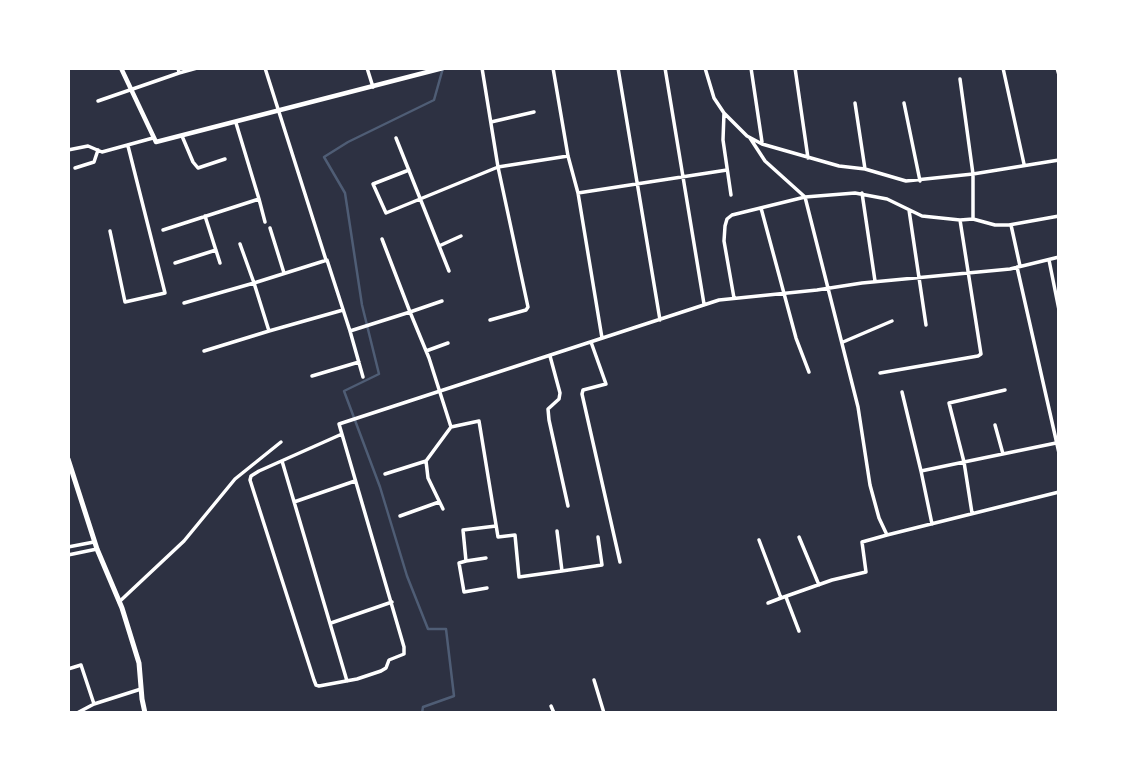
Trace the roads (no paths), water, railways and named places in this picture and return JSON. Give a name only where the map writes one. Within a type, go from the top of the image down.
[{"type":"main road","points":[[68,458],[139,663],[145,713]]},
{"type":"street","points":[[121,68],[156,142],[373,87],[428,70],[441,69]]},
{"type":"street","points":[[98,101],[178,71],[197,68]]},
{"type":"street","points":[[265,68],[363,377]]},
{"type":"street","points":[[367,68],[373,87]]},
{"type":"street","points":[[482,68],[498,167],[528,307],[526,310],[490,320]]},
{"type":"street","points":[[553,68],[568,156],[578,193],[602,338]]},
{"type":"street","points":[[618,68],[660,320]]},
{"type":"street","points":[[665,68],[704,305]]},
{"type":"street","points":[[705,68],[715,98],[724,113],[750,138],[760,155],[804,197],[858,407],[870,485],[879,518],[887,535]]},
{"type":"street","points":[[751,68],[762,144]]},
{"type":"street","points":[[795,68],[808,158]]},
{"type":"street","points":[[1003,68],[1024,164]]},
{"type":"street","points":[[1058,68],[1059,75]]},
{"type":"street","points":[[960,79],[972,174],[973,219]]},
{"type":"street","points":[[855,103],[865,169]]},
{"type":"street","points":[[904,103],[919,181]]},
{"type":"street","points":[[491,122],[534,111]]},
{"type":"street","points":[[724,113],[722,134],[731,195]]},
{"type":"street","points":[[236,122],[265,222]]},
{"type":"street","points":[[182,136],[193,163],[198,168],[225,159]]},
{"type":"street","points":[[68,150],[88,146],[102,152],[153,138]]},
{"type":"street","points":[[396,138],[449,271]]},
{"type":"street","points":[[750,138],[808,158],[865,169],[906,181],[1059,160]]},
{"type":"street","points":[[110,232],[125,302],[165,293],[128,146]]},
{"type":"street","points":[[75,168],[94,162],[98,150]]},
{"type":"street","points":[[409,170],[375,182],[373,187],[386,213],[498,167],[568,156]]},
{"type":"street","points":[[578,193],[727,170]]},
{"type":"street","points":[[862,193],[875,282]]},
{"type":"street","points":[[734,298],[724,241],[725,226],[732,215],[804,197],[862,193],[887,199],[922,216],[973,219],[995,225],[1011,225],[1059,216]]},
{"type":"street","points":[[163,230],[259,199]]},
{"type":"street","points":[[761,208],[809,372]]},
{"type":"street","points":[[909,209],[926,325]]},
{"type":"street","points":[[205,216],[220,263]]},
{"type":"street","points":[[880,373],[980,355],[981,346],[960,220]]},
{"type":"street","points":[[1011,225],[1059,453]]},
{"type":"street","points":[[270,228],[284,273]]},
{"type":"street","points":[[439,246],[461,236]]},
{"type":"street","points":[[382,239],[426,351],[451,427]]},
{"type":"street","points":[[240,244],[269,331]]},
{"type":"street","points":[[175,263],[216,250]]},
{"type":"street","points":[[342,434],[259,471],[251,476],[250,480],[316,685],[323,686],[381,671],[386,668],[389,660],[404,654],[404,641],[355,481],[342,434],[339,424],[704,305],[734,298],[1019,267],[1059,257]]},
{"type":"street","points":[[184,303],[327,260]]},
{"type":"street","points":[[1049,260],[1059,310]]},
{"type":"street","points":[[349,331],[442,301]]},
{"type":"street","points":[[204,351],[342,310]]},
{"type":"street","points":[[843,342],[892,321]]},
{"type":"street","points":[[591,342],[606,384],[583,390],[582,394],[620,562]]},
{"type":"street","points":[[426,351],[448,343]]},
{"type":"street","points":[[550,356],[560,393],[559,399],[548,409],[549,420],[568,506]]},
{"type":"street","points":[[312,376],[359,362]]},
{"type":"street","points":[[972,513],[964,462],[949,403],[1005,390]]},
{"type":"street","points":[[902,392],[932,524]]},
{"type":"street","points":[[385,474],[426,461],[451,427],[480,421],[498,537],[515,535],[519,577],[602,565],[598,537]]},
{"type":"street","points":[[995,425],[1003,454]]},
{"type":"street","points":[[1052,426],[1059,425]]},
{"type":"street","points":[[119,602],[184,541],[235,479],[281,442]]},
{"type":"street","points":[[921,471],[1056,443]]},
{"type":"street","points":[[282,461],[347,681]]},
{"type":"street","points":[[426,461],[428,478],[443,509]]},
{"type":"street","points":[[294,502],[355,481]]},
{"type":"street","points":[[768,603],[866,572],[862,542],[1059,492]]},
{"type":"street","points":[[400,516],[439,502]]},
{"type":"street","points":[[466,561],[463,530],[496,526]]},
{"type":"street","points":[[557,531],[562,571]]},
{"type":"street","points":[[799,537],[819,585]]},
{"type":"street","points":[[759,540],[799,631]]},
{"type":"street","points":[[68,547],[96,545]]},
{"type":"street","points":[[68,555],[96,545]]},
{"type":"street","points":[[486,558],[459,562],[464,592],[488,589]]},
{"type":"street","points":[[330,623],[392,602]]},
{"type":"street","points":[[68,669],[81,665],[94,704]]},
{"type":"street","points":[[594,680],[604,713]]},
{"type":"street","points":[[77,713],[94,704],[141,690]]},
{"type":"street","points":[[551,706],[554,713]]},
{"type":"waterway","points":[[422,713],[423,707],[454,696],[446,629],[428,629],[407,576],[380,487],[344,391],[379,374],[362,305],[345,193],[324,157],[348,142],[434,100],[443,68]]}]
